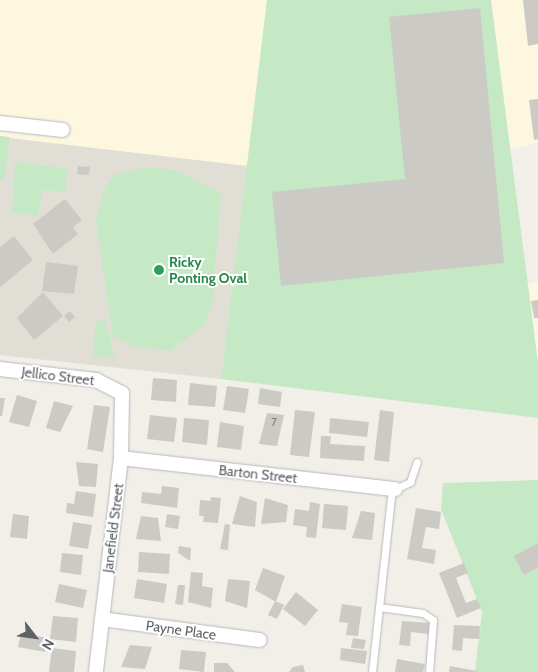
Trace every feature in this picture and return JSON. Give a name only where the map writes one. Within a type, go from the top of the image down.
[{"type":"street","points":[[0,123],[63,130]]},
{"type":"street","name":"Jellico Street","points":[[0,369],[96,380],[116,387]]},
{"type":"street","name":"Janefield Street","points":[[96,672],[125,412],[116,387]]},
{"type":"street","name":"Barton Street","points":[[121,458],[394,489]]},
{"type":"street","name":"Payne Place","points":[[102,619],[260,640]]},
{"type":"lane","points":[[372,672],[394,489],[410,482],[417,462]]},
{"type":"lane","points":[[379,608],[423,613],[433,620],[429,672]]},
{"type":"shaded area","points":[[0,0],[267,0],[247,166],[0,137]]},
{"type":"shaded area","points":[[491,0],[538,0],[538,142],[510,150]]},
{"type":"shaded area","points":[[0,137],[247,166],[221,379],[0,355]]},
{"type":"shaded area","points":[[538,282],[538,363],[528,283]]},
{"type":"green space","points":[[267,0],[491,0],[538,363],[538,418],[221,379]]},
{"type":"green space","points":[[0,136],[10,137],[5,178],[0,180]]},
{"type":"green space","points":[[15,162],[68,169],[65,192],[42,190],[38,216],[12,212]]},
{"type":"green space","name":"Ricky Ponting Oval","points":[[148,167],[173,170],[221,192],[212,306],[203,326],[169,351],[134,346],[113,336],[96,221],[105,187],[117,174]]},
{"type":"green space","points":[[105,320],[115,356],[93,358],[96,322]]},
{"type":"green space","points":[[538,480],[538,672],[475,672],[482,612],[441,509],[443,483]]},
{"type":"building","points":[[523,0],[538,0],[538,44],[528,46]]},
{"type":"building","points":[[480,8],[504,263],[281,286],[272,192],[405,179],[389,17]]},
{"type":"building","points":[[538,99],[538,139],[534,140],[529,100]]},
{"type":"building","points":[[78,166],[90,167],[89,175],[77,174]]},
{"type":"building","points":[[65,199],[82,220],[73,227],[78,234],[53,254],[33,224]]},
{"type":"building","points":[[14,236],[33,260],[0,287],[0,247]]},
{"type":"building","points":[[46,262],[78,266],[74,294],[42,291]]},
{"type":"building","points":[[43,292],[63,316],[34,340],[17,318]]},
{"type":"building","points":[[538,300],[538,318],[534,318],[531,301]]},
{"type":"building","points":[[70,311],[75,317],[69,322],[64,316]]},
{"type":"building","points":[[153,378],[177,380],[176,402],[151,400]]},
{"type":"building","points":[[190,383],[217,386],[215,407],[188,405]]},
{"type":"building","points":[[227,386],[249,389],[245,413],[223,410]]},
{"type":"building","points":[[260,388],[282,392],[280,407],[258,404]]},
{"type":"building","points":[[17,395],[37,401],[29,427],[9,422]]},
{"type":"building","points":[[0,398],[5,398],[2,416],[0,416]]},
{"type":"building","points":[[54,401],[73,406],[60,432],[46,428]]},
{"type":"building","points":[[94,405],[110,407],[103,452],[87,449]]},
{"type":"building","points":[[295,410],[315,412],[309,457],[290,455]]},
{"type":"building","points":[[380,410],[394,412],[389,462],[374,460]]},
{"type":"building","points":[[267,413],[284,415],[277,446],[259,444]]},
{"type":"building","points":[[150,415],[177,418],[174,442],[147,439]]},
{"type":"building","points":[[184,418],[209,420],[207,445],[182,442]]},
{"type":"building","points":[[330,418],[369,422],[367,437],[329,433]]},
{"type":"building","points":[[220,422],[244,426],[241,450],[217,447]]},
{"type":"building","points":[[321,436],[331,436],[330,444],[365,446],[364,461],[320,458]]},
{"type":"building","points":[[76,462],[98,464],[96,487],[79,486]]},
{"type":"building","points":[[162,486],[179,488],[177,508],[141,503],[142,492],[161,494]]},
{"type":"building","points":[[76,491],[96,494],[93,517],[66,513],[67,503],[74,504]]},
{"type":"building","points":[[240,496],[257,502],[255,527],[232,524]]},
{"type":"building","points":[[211,497],[221,498],[218,523],[203,522],[204,516],[199,516],[200,500],[210,501]]},
{"type":"building","points":[[265,498],[288,505],[286,522],[261,524]]},
{"type":"building","points":[[310,502],[320,504],[316,538],[306,537],[307,527],[293,525],[295,509],[309,511]]},
{"type":"building","points":[[324,504],[348,506],[346,530],[322,528]]},
{"type":"building","points":[[416,508],[441,512],[439,529],[426,527],[422,548],[436,550],[434,564],[407,559]]},
{"type":"building","points":[[361,511],[375,513],[372,540],[352,538]]},
{"type":"building","points":[[13,514],[29,516],[27,539],[10,537]]},
{"type":"building","points":[[167,514],[180,516],[178,529],[165,527]]},
{"type":"building","points":[[141,516],[158,518],[161,541],[136,539]]},
{"type":"building","points":[[73,522],[92,525],[88,549],[69,546]]},
{"type":"building","points":[[225,524],[230,525],[228,550],[220,549]]},
{"type":"building","points":[[538,543],[538,567],[524,575],[514,556]]},
{"type":"building","points":[[179,546],[191,548],[190,561],[178,553]]},
{"type":"building","points":[[139,552],[170,554],[169,574],[138,572]]},
{"type":"building","points":[[62,553],[83,555],[81,575],[60,572]]},
{"type":"building","points":[[464,563],[468,573],[456,578],[466,603],[477,599],[481,608],[457,618],[439,573]]},
{"type":"building","points":[[263,568],[285,576],[276,602],[255,590]]},
{"type":"building","points":[[191,572],[203,573],[202,586],[213,588],[211,608],[188,602]]},
{"type":"building","points":[[137,579],[167,584],[164,603],[134,598]]},
{"type":"building","points":[[228,579],[250,581],[247,608],[225,601]]},
{"type":"building","points":[[59,584],[87,590],[83,608],[55,602]]},
{"type":"building","points":[[178,585],[185,585],[183,605],[175,604]]},
{"type":"building","points":[[296,592],[318,610],[305,626],[283,609]]},
{"type":"building","points":[[275,601],[284,605],[277,619],[268,615]]},
{"type":"building","points":[[342,604],[362,607],[358,636],[346,635],[348,623],[339,622]]},
{"type":"building","points":[[53,616],[78,618],[76,642],[50,639]]},
{"type":"building","points":[[402,621],[430,623],[429,634],[411,632],[410,646],[399,645]]},
{"type":"building","points":[[454,625],[480,626],[479,639],[463,638],[462,651],[452,650]]},
{"type":"building","points":[[21,633],[48,638],[45,652],[18,647]]},
{"type":"building","points":[[353,638],[366,640],[364,649],[351,648]]},
{"type":"building","points":[[130,645],[152,647],[145,669],[121,667]]},
{"type":"building","points":[[52,648],[76,651],[74,672],[49,672]]},
{"type":"building","points":[[341,648],[367,651],[365,664],[340,660]]},
{"type":"building","points":[[181,650],[206,652],[204,672],[179,669]]},
{"type":"building","points":[[397,659],[425,664],[423,672],[395,672]]},
{"type":"building","points":[[214,663],[227,663],[235,672],[214,672]]},
{"type":"building","points":[[303,665],[305,672],[289,672],[293,667]]},
{"type":"building","points":[[450,666],[477,671],[477,672],[449,672]]},
{"type":"place","name":"Ricky Ponting Oval","points":[[159,270]]}]
